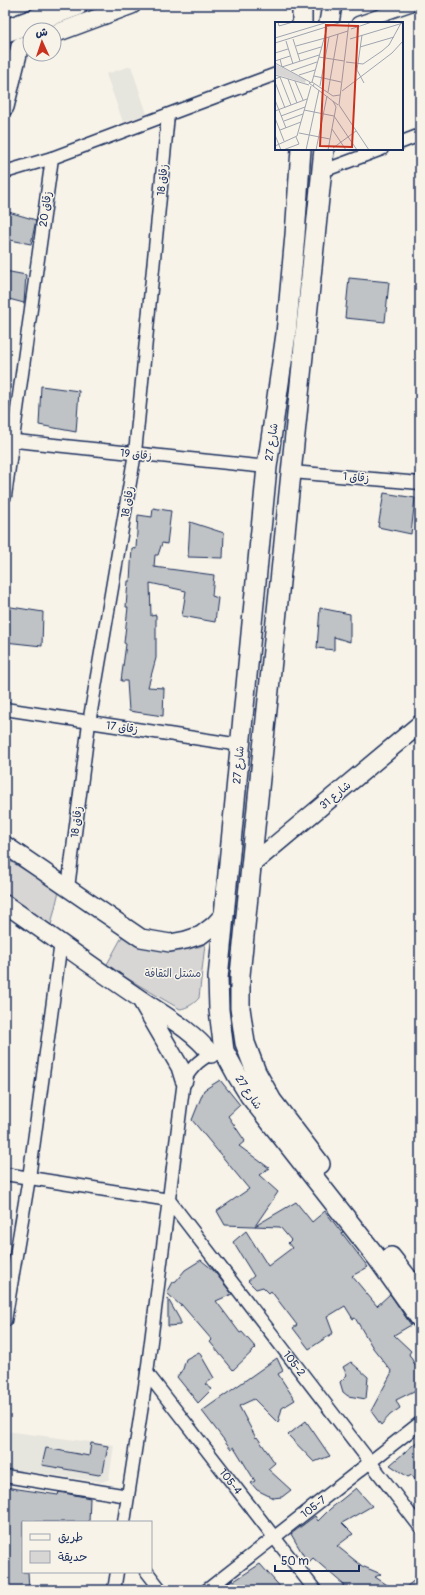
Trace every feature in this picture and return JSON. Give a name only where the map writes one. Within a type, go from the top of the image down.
[{"type":"highway","points":[[5,31],[76,5]]},
{"type":"main road","points":[[324,5],[324,22]]},
{"type":"main road","points":[[329,22],[332,5]]},
{"type":"main road","name":"شارع 27","points":[[301,150],[286,334],[267,467],[218,978],[219,1010],[217,1052],[378,1259],[420,1318]]},
{"type":"main road","name":"شارع 27","points":[[324,150],[273,657],[250,865],[240,975],[240,1008],[245,1043],[256,1072],[272,1101],[420,1294]]},
{"type":"main road","points":[[250,655],[273,657]]},
{"type":"street","points":[[62,31],[132,5]]},
{"type":"street","points":[[361,22],[410,5]]},
{"type":"street","points":[[5,107],[18,47]]},
{"type":"street","points":[[5,172],[52,158],[275,74]]},
{"type":"street","name":"زقاق 18","points":[[68,888],[89,722],[135,453],[168,115]]},
{"type":"street","points":[[403,142],[420,135]]},
{"type":"street","points":[[323,171],[379,150]]},
{"type":"street","name":"زقاق 20","points":[[5,496],[9,441],[52,158]]},
{"type":"street","name":"زقاق 19","points":[[9,441],[267,467]]},
{"type":"street","name":"زقاق 1","points":[[292,472],[420,483]]},
{"type":"street","name":"زقاق 17","points":[[5,709],[240,745]]},
{"type":"street","name":"شارع 31","points":[[250,865],[420,724]]},
{"type":"street","points":[[5,846],[141,938],[170,943],[186,940],[201,934],[214,925],[225,913]]},
{"type":"street","points":[[5,904],[217,1052]]},
{"type":"street","points":[[5,1321],[29,1178],[61,942]]},
{"type":"street","points":[[124,1521],[147,1373],[184,1080],[180,1067],[139,999]]},
{"type":"street","points":[[184,1080],[199,1060],[217,1052]]},
{"type":"street","points":[[5,1174],[169,1200]]},
{"type":"street","name":"105-2","points":[[169,1200],[420,1527]]},
{"type":"street","name":"105-4","points":[[147,1373],[315,1590]]},
{"type":"street","name":"105-7","points":[[207,1590],[420,1423]]},
{"type":"street","points":[[5,1476],[128,1496]]},
{"type":"street","points":[[114,1590],[117,1573]]},
{"type":"street","points":[[148,1573],[161,1590]]},
{"type":"shaded area","points":[[131,66],[147,114],[123,122],[106,74]]},
{"type":"shaded area","points":[[5,1431],[114,1445],[109,1479],[102,1482],[5,1468]]},
{"type":"green space","points":[[5,858],[59,891],[51,925],[5,895]]},
{"type":"green space","name":"مشتل الثقافة","points":[[123,935],[142,945],[199,947],[205,944],[199,998],[185,1008],[180,1009],[106,966]]},
{"type":"building","points":[[5,211],[36,220],[31,244],[5,239]]},
{"type":"building","points":[[5,271],[26,275],[24,303],[5,298]]},
{"type":"building","points":[[349,278],[389,282],[385,322],[345,318]]},
{"type":"building","points":[[41,386],[79,391],[76,432],[39,425]]},
{"type":"building","points":[[384,493],[415,498],[411,534],[378,527]]},
{"type":"building","points":[[153,508],[171,511],[167,544],[162,543],[158,555],[155,555],[154,567],[214,575],[212,596],[218,598],[215,622],[182,616],[186,591],[150,583],[151,616],[156,615],[156,658],[148,687],[164,688],[163,716],[129,711],[127,681],[121,681],[126,644],[124,643],[128,607],[126,607],[128,581],[130,581],[132,548],[136,549],[138,515],[152,517]]},
{"type":"building","points":[[190,522],[224,533],[223,558],[188,557]]},
{"type":"building","points":[[5,606],[43,612],[42,646],[5,642]]},
{"type":"building","points":[[320,608],[350,614],[350,642],[334,637],[334,650],[317,648]]},
{"type":"building","points":[[220,1080],[240,1105],[228,1116],[245,1141],[239,1146],[269,1168],[259,1175],[278,1192],[255,1226],[296,1202],[312,1222],[325,1211],[368,1267],[352,1276],[377,1306],[390,1294],[411,1325],[394,1335],[411,1351],[409,1354],[420,1374],[420,1388],[396,1400],[400,1408],[390,1415],[381,1425],[371,1411],[392,1372],[373,1348],[355,1318],[353,1319],[345,1306],[327,1317],[333,1333],[309,1349],[293,1328],[297,1325],[271,1291],[269,1293],[263,1287],[256,1289],[248,1281],[254,1276],[233,1242],[246,1231],[268,1266],[292,1248],[288,1243],[291,1240],[280,1227],[225,1225],[217,1211],[249,1189],[192,1120],[204,1090]]},
{"type":"building","points":[[201,1260],[213,1270],[232,1294],[216,1301],[240,1333],[242,1332],[256,1348],[233,1370],[210,1342],[212,1340],[181,1304],[181,1306],[167,1293],[173,1282],[176,1281],[185,1270]]},
{"type":"building","points":[[168,1299],[180,1320],[180,1325],[168,1326]]},
{"type":"building","points":[[199,1352],[214,1378],[205,1384],[212,1389],[198,1403],[177,1377],[183,1369],[186,1359]]},
{"type":"building","points":[[277,1358],[283,1371],[278,1374],[295,1400],[282,1408],[278,1423],[254,1399],[239,1406],[256,1438],[257,1437],[275,1463],[268,1469],[291,1490],[282,1497],[273,1498],[257,1490],[251,1483],[255,1481],[234,1447],[231,1449],[202,1411]]},
{"type":"building","points":[[351,1362],[368,1377],[366,1399],[348,1396],[343,1392],[340,1382],[347,1375],[343,1367]]},
{"type":"building","points":[[306,1421],[330,1456],[314,1462],[288,1435]]},
{"type":"building","points":[[420,1439],[420,1488],[412,1475],[408,1477],[390,1465]]},
{"type":"building","points":[[91,1443],[108,1446],[103,1472],[99,1475],[42,1465],[46,1448],[89,1456]]},
{"type":"building","points":[[5,1487],[58,1495],[59,1492],[90,1498],[89,1521],[22,1521],[22,1573],[28,1573],[29,1590],[5,1590]]},
{"type":"building","points":[[356,1488],[372,1506],[342,1523],[353,1534],[337,1546],[362,1566],[381,1574],[375,1577],[395,1590],[337,1590],[344,1585],[313,1558],[308,1563],[291,1534],[315,1516],[318,1521]]},
{"type":"building","points":[[260,1564],[283,1590],[219,1590],[233,1579],[234,1581]]},
{"type":"building","points":[[420,1576],[420,1590],[402,1590]]}]
